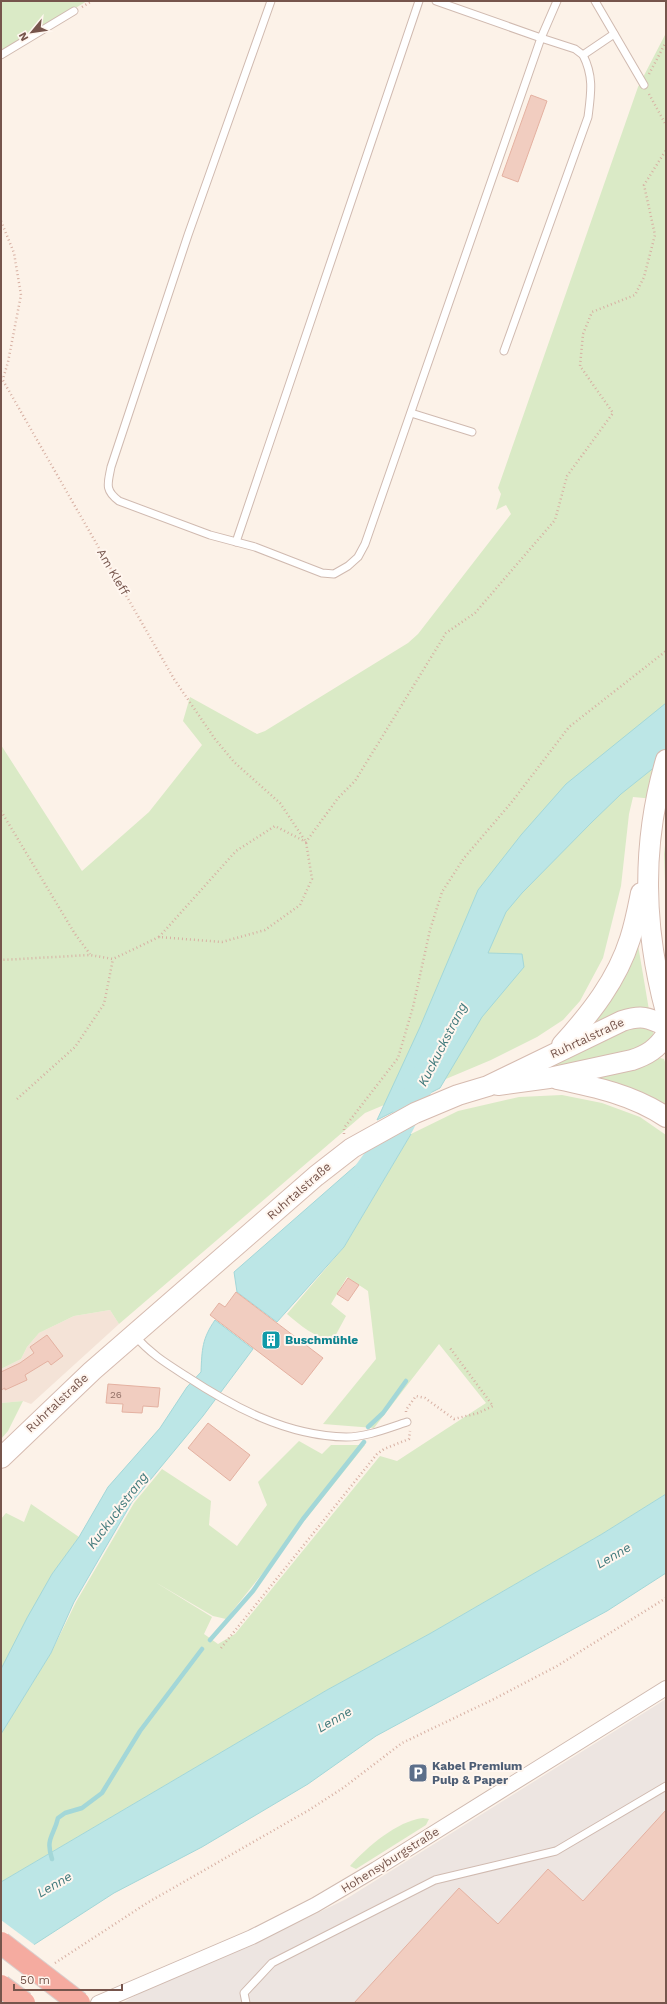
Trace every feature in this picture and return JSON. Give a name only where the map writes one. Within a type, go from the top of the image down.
[{"type":"highway","points":[[1,1943],[79,2003]]},
{"type":"highway","points":[[1,1986],[24,2003]]},
{"type":"main road","points":[[556,1052],[599,1001],[620,965],[630,939],[647,872],[654,807],[664,766]]},
{"type":"main road","points":[[647,872],[651,938],[666,1012]]},
{"type":"main road","name":"Ruhrtalstraße","points":[[488,1086],[613,1024],[631,1018],[649,1018],[666,1026]]},
{"type":"main road","name":"Ruhrtalstraße","points":[[1,1458],[63,1398],[133,1335],[316,1176],[349,1150],[415,1113],[458,1095],[488,1086],[549,1078],[642,1057],[658,1047],[666,1035]]},
{"type":"main road","points":[[549,1078],[614,1092],[645,1104],[666,1117]]},
{"type":"street","name":"Hohensyburgstraße","points":[[98,2003],[110,1996],[252,1937],[315,1905],[376,1869],[666,1688]]},
{"type":"lane","points":[[271,1],[188,235],[111,467],[107,486],[110,494],[118,501],[210,535],[236,542],[322,573],[334,574],[348,566],[358,557],[365,544],[541,38],[557,1]]},
{"type":"lane","points":[[236,542],[419,1]]},
{"type":"lane","points":[[436,1],[575,49],[583,55],[589,67],[592,82],[588,117],[504,351]]},
{"type":"lane","points":[[595,1],[644,85]]},
{"type":"lane","points":[[1,55],[74,11]]},
{"type":"lane","points":[[583,55],[614,34]]},
{"type":"lane","points":[[411,412],[472,432]]},
{"type":"lane","points":[[133,1335],[149,1352],[219,1397],[271,1421],[313,1433],[353,1436],[374,1433],[407,1422]]},
{"type":"lane","points":[[246,2003],[244,1993],[272,1963],[435,1880],[556,1851],[666,1786]]},
{"type":"path","points":[[666,42],[644,85],[666,125]]},
{"type":"path","points":[[159,937],[222,942],[265,930],[300,905],[312,879],[306,842],[338,798],[355,781],[446,633],[475,613],[555,520],[567,476],[613,413],[580,366],[583,334],[592,312],[635,295],[644,277],[655,235],[644,186],[666,150]]},
{"type":"path","points":[[1,221],[14,253],[21,295],[8,362],[2,378]]},
{"type":"path","name":"Am Kleff","points":[[2,378],[174,679],[215,739],[234,762],[280,803],[306,842]]},
{"type":"path","points":[[349,1150],[344,1128],[398,1058],[413,1007],[430,930],[442,892],[464,858],[511,803],[569,727],[666,652]]},
{"type":"path","points":[[1,811],[75,934],[90,955]]},
{"type":"path","points":[[1,960],[90,955],[113,959],[159,937],[236,850],[275,826],[306,842]]},
{"type":"path","points":[[17,1099],[75,1047],[104,1004],[113,959]]},
{"type":"path","points":[[221,1648],[377,1454],[384,1449],[410,1439],[411,1435],[407,1422],[406,1410],[416,1396],[432,1402],[454,1419],[478,1413],[493,1406],[450,1348]]},
{"type":"path","points":[[50,1967],[147,1903],[315,1807],[343,1788],[402,1743],[494,1699],[557,1666],[666,1598]]},
{"type":"shaded area","points":[[110,1310],[119,1324],[31,1404],[23,1401],[1,1403],[1,1369],[21,1359],[27,1347],[39,1333],[74,1316]]},
{"type":"shaded area","points":[[666,1699],[666,2003],[122,2003],[144,1991],[295,1924],[346,1899]]},
{"type":"green space","points":[[1,1],[87,1],[1,53]]},
{"type":"green space","points":[[666,33],[666,800],[633,797],[629,814],[621,886],[603,958],[580,1001],[563,1020],[537,1037],[491,1060],[365,1113],[119,1324],[110,1310],[74,1316],[39,1333],[27,1347],[21,1359],[1,1369],[1,745],[82,871],[149,812],[202,745],[183,721],[190,697],[257,734],[265,731],[408,643],[418,634],[511,514],[506,505],[496,510],[501,494],[498,488],[638,87]]},
{"type":"green space","points":[[666,837],[666,910],[664,854]]},
{"type":"green space","points":[[638,945],[649,1010],[593,1028],[590,1023]]},
{"type":"green space","points":[[635,1024],[653,1031],[654,1037],[648,1047],[549,1069],[547,1067]]},
{"type":"green space","points":[[660,1058],[664,1059],[666,1065],[666,1110],[589,1075]]},
{"type":"green space","points":[[562,1095],[602,1103],[640,1117],[666,1135],[666,1494],[602,1534],[431,1633],[327,1690],[1,1882],[1,1734],[51,1653],[76,1602],[134,1503],[162,1469],[211,1501],[209,1525],[237,1546],[267,1505],[258,1482],[299,1441],[322,1454],[331,1445],[365,1445],[226,1619],[213,1616],[155,1582],[212,1617],[204,1634],[218,1644],[235,1634],[380,1456],[397,1461],[486,1403],[439,1344],[374,1428],[323,1424],[376,1359],[368,1291],[347,1277],[331,1304],[346,1316],[333,1340],[314,1334],[287,1314],[344,1247],[411,1134],[458,1111],[519,1097]]},
{"type":"green space","points":[[23,1401],[8,1431],[1,1439],[1,1403]]},
{"type":"green space","points":[[31,1504],[79,1537],[52,1574],[1,1669],[1,1519],[6,1513],[24,1522]]},
{"type":"green space","points":[[423,1818],[429,1819],[426,1825],[356,1869],[350,1866],[374,1843],[393,1829],[413,1820]]},
{"type":"water","points":[[666,703],[666,758],[621,794],[522,893],[506,912],[488,953],[522,954],[524,967],[482,1017],[440,1088],[377,1120],[420,1027],[478,890],[521,835],[566,784]]},
{"type":"water","points":[[411,1134],[344,1247],[277,1322],[237,1292],[234,1272],[354,1167],[380,1150]]},
{"type":"water","points":[[215,1320],[253,1349],[203,1416],[132,1502],[74,1602],[51,1653],[1,1734],[1,1669],[27,1618],[52,1574],[79,1537],[108,1487],[160,1428],[187,1387],[201,1372],[205,1339]]},
{"type":"water","name":"Lenne","points":[[666,1494],[666,1573],[607,1611],[376,1736],[308,1784],[202,1847],[114,1893],[1,1966],[1,1882],[327,1690],[431,1633],[602,1534]]},
{"type":"pier","points":[[1,1920],[36,1946],[1,1968]]},
{"type":"building","points":[[531,95],[547,101],[518,182],[502,176]]},
{"type":"building","points":[[348,1278],[359,1285],[348,1301],[337,1294]]},
{"type":"building","name":"Buschmühle","points":[[236,1292],[323,1358],[302,1385],[210,1315],[219,1303],[225,1307]]},
{"type":"building","points":[[47,1335],[63,1356],[51,1365],[48,1361],[25,1375],[27,1380],[5,1390],[5,1388],[1,1390],[1,1372],[20,1363],[34,1353],[30,1347]]},
{"type":"building","points":[[108,1384],[160,1388],[158,1407],[143,1406],[142,1413],[122,1412],[123,1404],[106,1403]]},
{"type":"building","points":[[208,1423],[250,1455],[230,1481],[188,1448]]},
{"type":"building","points":[[666,1810],[666,2003],[354,2003],[459,1888],[498,1924],[548,1869],[583,1901]]},
{"type":"waterway","name":"Kuckuckstrang","points":[[364,1176],[401,1125],[428,1070]]},
{"type":"waterway","points":[[368,1427],[383,1413],[406,1381]]},
{"type":"waterway","points":[[210,1640],[253,1591],[303,1519],[364,1442]]},
{"type":"waterway","points":[[52,1859],[49,1846],[58,1818],[65,1813],[82,1808],[102,1793],[140,1731],[202,1649]]},
{"type":"place","name":"Buschmühle","points":[[271,1340]]},
{"type":"place","name":"Kabel Premium Pulp & Paper","points":[[418,1773]]}]
